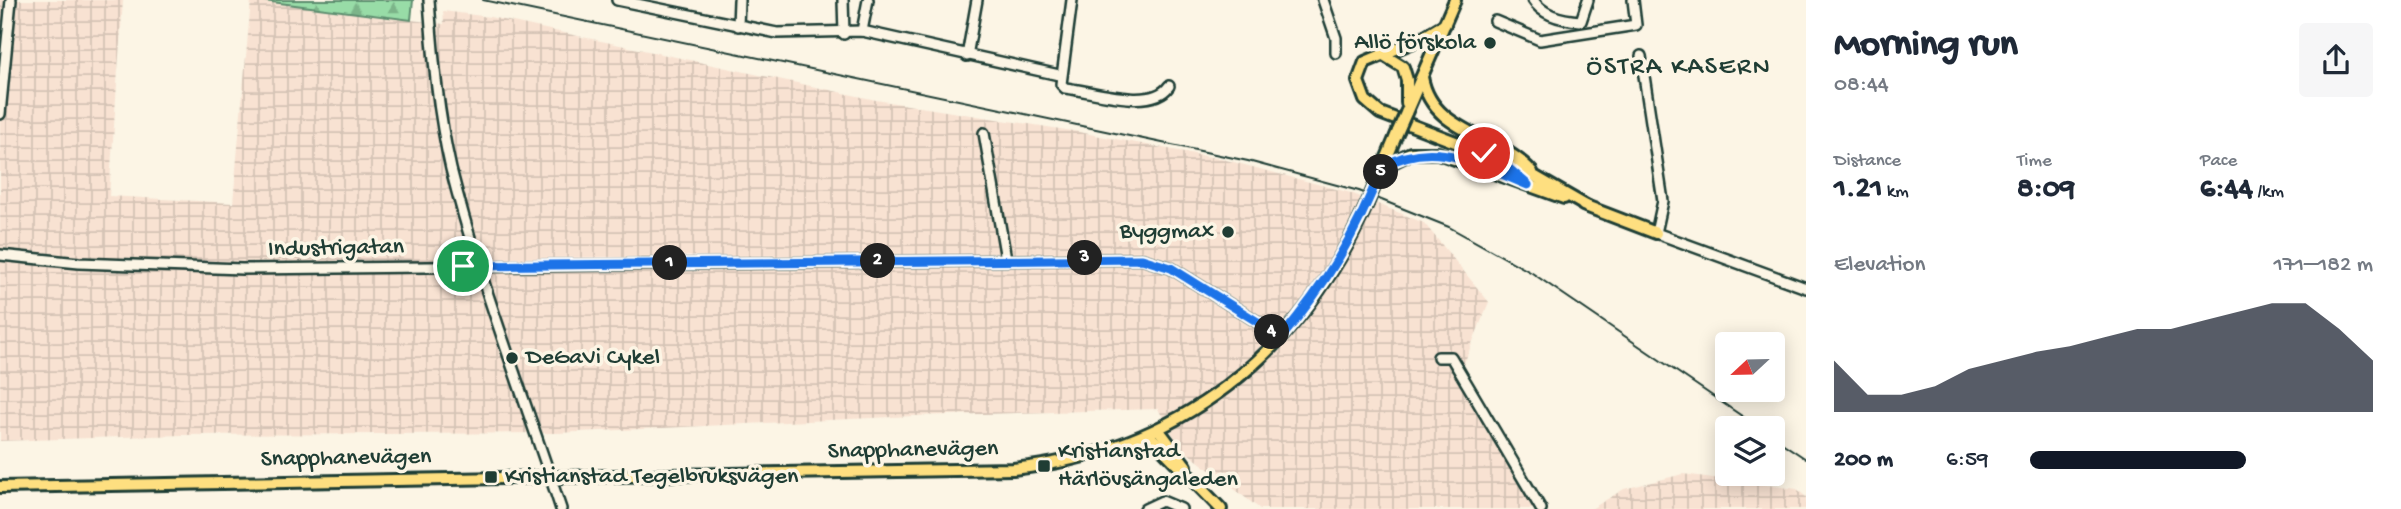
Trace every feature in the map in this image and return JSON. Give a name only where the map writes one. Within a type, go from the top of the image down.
[{"type":"main road","name":"Snapphanevägen","points":[[0,487],[550,476],[700,477],[1013,469],[1079,459],[1153,431],[1225,390],[1280,339],[1335,268],[1367,204],[1455,0]]},
{"type":"main road","points":[[1445,24],[1414,42],[1365,62],[1359,77],[1362,95],[1370,106],[1380,113],[1463,144],[1501,162],[1531,181]]},
{"type":"main road","points":[[1382,54],[1399,62],[1406,72],[1406,113]]},
{"type":"main road","points":[[1422,77],[1426,95],[1438,111],[1476,137],[1522,162],[1531,181]]},
{"type":"main road","points":[[1381,170],[1411,153],[1438,153],[1531,181],[1588,207],[1656,233]]},
{"type":"main road","points":[[1153,431],[1223,509]]},
{"type":"street","points":[[0,114],[11,0]]},
{"type":"street","points":[[429,0],[440,110],[451,168],[480,266],[561,509]]},
{"type":"street","points":[[617,0],[655,4],[738,26],[777,33],[844,34],[862,31],[1059,75]]},
{"type":"street","points":[[738,26],[739,0]]},
{"type":"street","points":[[843,0],[844,34]]},
{"type":"street","points":[[862,31],[868,0]]},
{"type":"street","points":[[967,56],[977,0]]},
{"type":"street","points":[[1072,0],[1059,75],[1060,84],[1065,88],[1145,100],[1163,95],[1169,86]]},
{"type":"street","points":[[1323,0],[1335,38],[1335,53]]},
{"type":"street","points":[[1533,0],[1540,10],[1581,21],[1588,0]]},
{"type":"street","points":[[1495,21],[1540,40],[1636,25],[1633,0]]},
{"type":"street","points":[[1641,56],[1663,201],[1656,233],[1806,288]]},
{"type":"street","points":[[984,133],[1006,259]]},
{"type":"street","name":"Industrigatan","points":[[0,255],[92,263],[242,269],[1006,259],[1155,261],[1171,268],[1269,329],[1280,339]]},
{"type":"street","points":[[1438,357],[1451,357],[1541,509]]},
{"type":"street","points":[[1145,509],[1158,501],[1166,501],[1181,509]]},
{"type":"shaded area","points":[[0,0],[123,0],[109,196],[233,203],[251,0],[444,24],[443,11],[490,17],[876,100],[1079,132],[1226,160],[1351,193],[1424,223],[1489,302],[1458,378],[1537,509],[1260,509],[1180,447],[1158,409],[914,416],[557,433],[182,435],[0,441]]},
{"type":"shaded area","points":[[1683,474],[1715,478],[1715,486],[1774,486],[1797,489],[1806,497],[1806,509],[1591,509],[1624,489]]},
{"type":"green space","points":[[256,0],[413,0],[411,20]]},
{"type":"railway","points":[[483,0],[1248,161],[1359,191],[1449,227],[1532,273],[1742,416]]},
{"type":"railway","points":[[1785,445],[1806,459]]},
{"type":"place","name":"Allö förskola","points":[[1490,43]]},
{"type":"place","name":"Byggmax","points":[[1228,232]]},
{"type":"place","name":"DeGaVi Cykel","points":[[512,358]]},
{"type":"place","name":"Kristianstad Härlövsängaleden","points":[[1044,466]]},
{"type":"place","name":"Kristianstad Tegelbruksvägen","points":[[491,477]]},
{"type":"district","name":"ÖSTRA KASERN","points":[[1679,68]]},
{"type":"route","points":[[463,266],[1142,259],[1171,268],[1269,329],[1280,339],[1335,268],[1358,226],[1382,167],[1411,153],[1438,153],[1528,185],[1501,162],[1484,153]]}]
